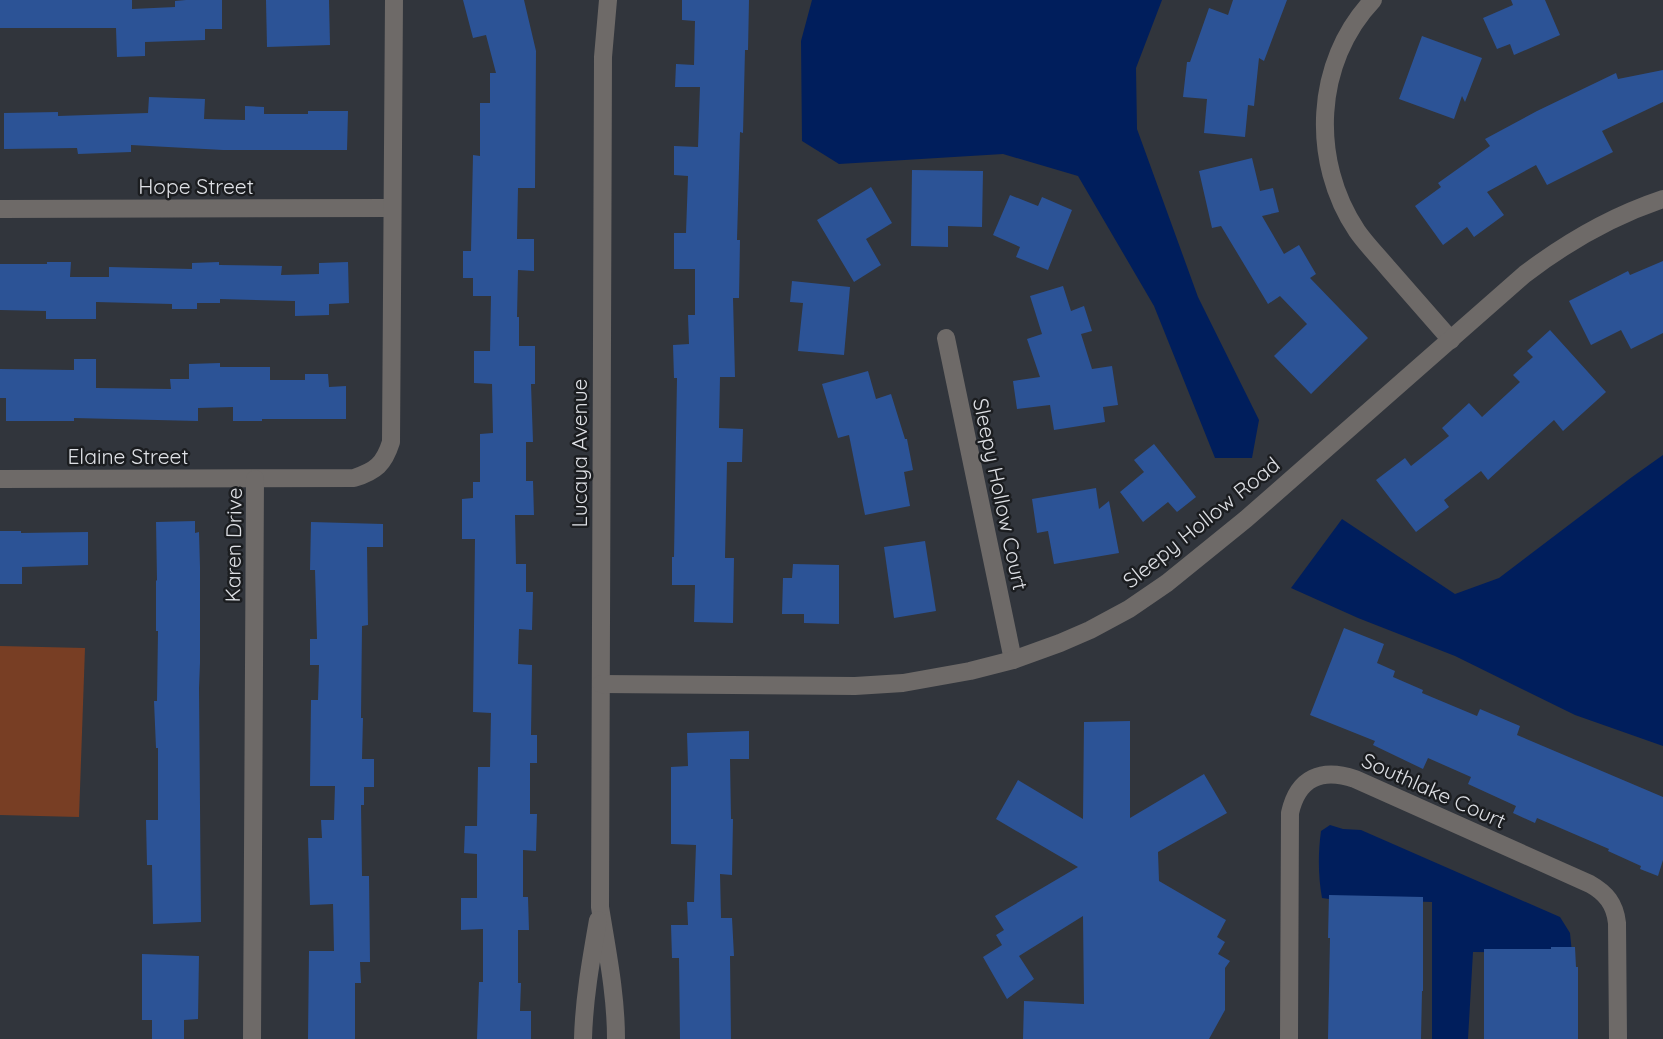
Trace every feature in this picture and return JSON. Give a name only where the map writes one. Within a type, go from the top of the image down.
[{"type":"street","name":"Karen Drive","points":[[252,1039],[255,479],[354,478],[377,468],[387,456],[391,442],[394,0]]},
{"type":"street","name":"Lucaya Avenue","points":[[583,1039],[583,1016],[600,906],[603,71],[608,0]]},
{"type":"street","points":[[1373,0],[1349,32],[1335,61],[1327,92],[1324,125],[1326,154],[1332,180],[1358,232],[1451,340]]},
{"type":"street","name":"Sleepy Hollow Road","points":[[601,684],[855,686],[903,682],[970,671],[1013,660],[1090,630],[1129,609],[1167,583],[1246,519],[1549,255],[1610,220],[1663,199]]},
{"type":"street","name":"Hope Street","points":[[0,209],[392,208]]},
{"type":"street","name":"Sleepy Hollow Court","points":[[946,338],[1013,660]]},
{"type":"street","name":"Elaine Street","points":[[0,479],[255,479]]},
{"type":"street","name":"Southlake Court","points":[[1289,1039],[1290,813],[1293,801],[1306,783],[1324,774],[1344,776],[1367,785],[1590,884],[1604,893],[1613,906],[1617,923],[1618,1039]]},
{"type":"street","name":"Lucaya Avenue","points":[[600,906],[612,979],[616,1039]]},
{"type":"shaded area","points":[[0,646],[85,648],[79,817],[0,815]]},
{"type":"water","points":[[812,0],[1162,0],[1136,68],[1137,129],[1198,297],[1259,420],[1252,458],[1215,458],[1154,306],[1078,176],[1003,154],[839,164],[802,141],[801,41]]},
{"type":"water","points":[[1663,455],[1663,746],[1575,715],[1455,656],[1291,588],[1342,519],[1455,594],[1499,578]]},
{"type":"water","points":[[1330,825],[1361,830],[1560,917],[1570,933],[1572,953],[1473,952],[1468,1039],[1432,1039],[1432,902],[1322,898],[1319,873],[1320,839],[1321,831]]},
{"type":"building","points":[[0,0],[132,0],[132,9],[175,7],[175,1],[222,0],[222,29],[205,29],[205,40],[145,42],[145,56],[117,57],[116,28],[0,28]]},
{"type":"building","points":[[266,0],[329,0],[330,45],[267,47]]},
{"type":"building","points":[[463,0],[524,0],[536,51],[535,188],[518,188],[517,239],[534,239],[534,271],[518,270],[517,317],[519,346],[535,346],[535,384],[531,384],[533,442],[526,442],[526,481],[533,481],[534,515],[515,515],[516,564],[526,564],[526,592],[533,592],[532,630],[519,629],[518,664],[532,665],[531,735],[537,735],[537,763],[530,763],[530,814],[537,814],[536,851],[523,850],[523,897],[528,897],[529,930],[518,930],[520,1011],[531,1011],[531,1039],[477,1039],[479,982],[483,982],[483,929],[461,930],[461,898],[477,898],[477,854],[464,853],[465,826],[477,826],[478,767],[490,767],[491,713],[473,712],[475,539],[462,539],[462,499],[473,498],[473,482],[480,482],[480,434],[493,433],[492,384],[474,383],[474,351],[490,351],[491,296],[473,296],[473,278],[463,278],[463,251],[471,251],[473,155],[480,156],[480,103],[490,103],[490,73],[496,73],[486,35],[473,38]]},
{"type":"building","points":[[682,0],[749,0],[743,133],[740,132],[737,240],[740,240],[739,298],[733,298],[735,377],[720,377],[719,428],[743,429],[742,462],[727,462],[725,558],[734,558],[733,623],[694,622],[695,585],[672,585],[677,378],[674,378],[673,345],[689,344],[688,315],[695,315],[695,269],[674,269],[674,233],[686,233],[688,176],[674,175],[674,146],[698,147],[700,87],[675,87],[676,64],[694,65],[695,21],[682,20]]},
{"type":"building","points":[[1233,0],[1287,0],[1264,61],[1259,58],[1254,106],[1248,105],[1245,137],[1204,133],[1207,99],[1183,97],[1187,62],[1190,62],[1209,8],[1228,15]]},
{"type":"building","points":[[1511,0],[1545,0],[1560,35],[1514,55],[1510,44],[1497,49],[1483,18],[1513,5]]},
{"type":"building","points":[[1422,36],[1482,58],[1465,102],[1462,96],[1454,119],[1399,99]]},
{"type":"building","points":[[1663,70],[1663,102],[1602,131],[1613,152],[1547,185],[1536,165],[1487,192],[1504,215],[1474,237],[1467,227],[1443,245],[1415,206],[1441,187],[1438,183],[1490,146],[1485,139],[1616,73],[1618,79]]},
{"type":"building","points":[[149,97],[205,99],[204,119],[245,120],[245,106],[264,107],[264,114],[348,111],[347,150],[223,150],[131,145],[131,152],[78,154],[77,148],[4,149],[4,113],[58,112],[58,116],[148,113]]},
{"type":"building","points":[[1252,158],[1260,191],[1273,188],[1279,212],[1262,216],[1284,254],[1299,245],[1316,274],[1310,278],[1368,338],[1311,394],[1274,356],[1307,324],[1280,296],[1268,304],[1221,226],[1212,228],[1199,171]]},
{"type":"building","points":[[912,170],[983,171],[982,227],[948,226],[948,247],[911,246]]},
{"type":"building","points":[[871,187],[892,223],[866,239],[881,265],[854,282],[817,220]]},
{"type":"building","points":[[1010,195],[1038,206],[1042,197],[1072,210],[1048,270],[1016,257],[1020,247],[993,235]]},
{"type":"building","points":[[1663,261],[1663,333],[1631,349],[1621,330],[1591,345],[1569,301],[1628,271],[1630,275]]},
{"type":"building","points":[[71,262],[70,277],[109,277],[109,267],[192,269],[192,263],[219,262],[219,265],[282,266],[281,275],[319,274],[319,263],[348,262],[349,303],[329,304],[329,315],[295,316],[295,301],[220,299],[220,303],[197,303],[197,309],[172,309],[172,304],[96,302],[96,319],[46,319],[46,311],[0,310],[0,264]]},
{"type":"building","points":[[792,281],[850,287],[844,355],[798,351],[803,303],[790,302]]},
{"type":"building","points":[[1063,286],[1071,311],[1084,306],[1092,331],[1081,334],[1092,369],[1112,366],[1118,405],[1103,407],[1105,422],[1054,430],[1050,405],[1017,409],[1013,381],[1040,377],[1027,339],[1042,334],[1030,296]]},
{"type":"building","points":[[1550,330],[1606,392],[1563,431],[1554,420],[1488,480],[1481,471],[1444,500],[1449,507],[1416,532],[1376,480],[1405,458],[1411,466],[1449,436],[1442,428],[1469,403],[1482,417],[1520,382],[1513,375],[1533,357],[1527,351]]},
{"type":"building","points":[[74,359],[96,359],[96,388],[171,389],[170,379],[189,379],[189,364],[220,363],[220,367],[270,367],[270,380],[305,380],[305,374],[328,374],[329,387],[346,386],[346,419],[233,421],[233,407],[198,408],[198,421],[74,418],[74,421],[6,421],[6,398],[0,398],[0,369],[74,370]]},
{"type":"building","points":[[868,371],[876,399],[891,394],[907,439],[913,470],[904,472],[910,506],[865,515],[849,435],[838,438],[822,384]]},
{"type":"building","points":[[1154,444],[1196,497],[1177,512],[1168,502],[1143,522],[1120,492],[1144,472],[1134,460]]},
{"type":"building","points":[[1096,488],[1099,509],[1109,501],[1119,553],[1054,564],[1048,531],[1037,533],[1032,499]]},
{"type":"building","points":[[195,521],[195,533],[199,532],[200,567],[201,922],[153,924],[152,865],[147,865],[146,820],[158,820],[158,748],[154,701],[157,701],[158,631],[156,522]]},
{"type":"building","points":[[311,522],[383,524],[383,547],[367,547],[368,625],[362,626],[362,759],[374,759],[374,787],[364,787],[364,805],[361,805],[362,876],[369,876],[370,962],[360,962],[361,983],[355,983],[355,1039],[308,1039],[309,951],[334,951],[333,904],[310,905],[308,838],[322,838],[321,820],[334,820],[335,786],[310,786],[311,700],[318,700],[319,665],[310,665],[310,639],[317,639],[315,570],[310,570]]},
{"type":"building","points":[[0,531],[88,532],[88,565],[22,567],[22,584],[0,584]]},
{"type":"building","points":[[925,541],[936,611],[894,618],[884,547]]},
{"type":"building","points":[[793,564],[839,565],[839,624],[804,623],[804,614],[782,614],[783,578],[792,578]]},
{"type":"building","points":[[1344,628],[1384,644],[1377,663],[1395,671],[1393,677],[1423,690],[1422,693],[1477,716],[1480,709],[1520,726],[1517,735],[1663,797],[1663,860],[1658,876],[1640,869],[1641,866],[1608,851],[1609,849],[1537,818],[1535,823],[1513,813],[1516,806],[1468,784],[1471,777],[1428,758],[1423,769],[1373,745],[1375,741],[1310,715]]},
{"type":"building","points":[[1130,721],[1130,818],[1204,774],[1227,813],[1158,852],[1159,881],[1226,920],[1217,937],[1225,942],[1218,954],[1230,961],[1225,968],[1225,1010],[1209,1039],[1023,1039],[1024,1001],[1084,1004],[1083,916],[1019,956],[1034,979],[1007,999],[983,957],[1002,945],[996,935],[1004,930],[995,916],[1078,867],[996,819],[1018,780],[1083,819],[1084,722]]},
{"type":"building","points":[[749,731],[749,759],[730,759],[732,875],[720,874],[721,918],[732,918],[734,956],[730,956],[731,1039],[680,1039],[679,958],[672,958],[671,925],[688,925],[687,902],[694,902],[696,845],[671,844],[671,767],[688,766],[687,733]]},
{"type":"building","points":[[1329,895],[1423,897],[1421,1039],[1328,1039]]},
{"type":"building","points":[[1575,947],[1578,967],[1578,1039],[1484,1039],[1484,949]]},
{"type":"building","points":[[142,954],[199,956],[198,1019],[184,1020],[184,1039],[152,1039],[152,1020],[142,1020]]}]
